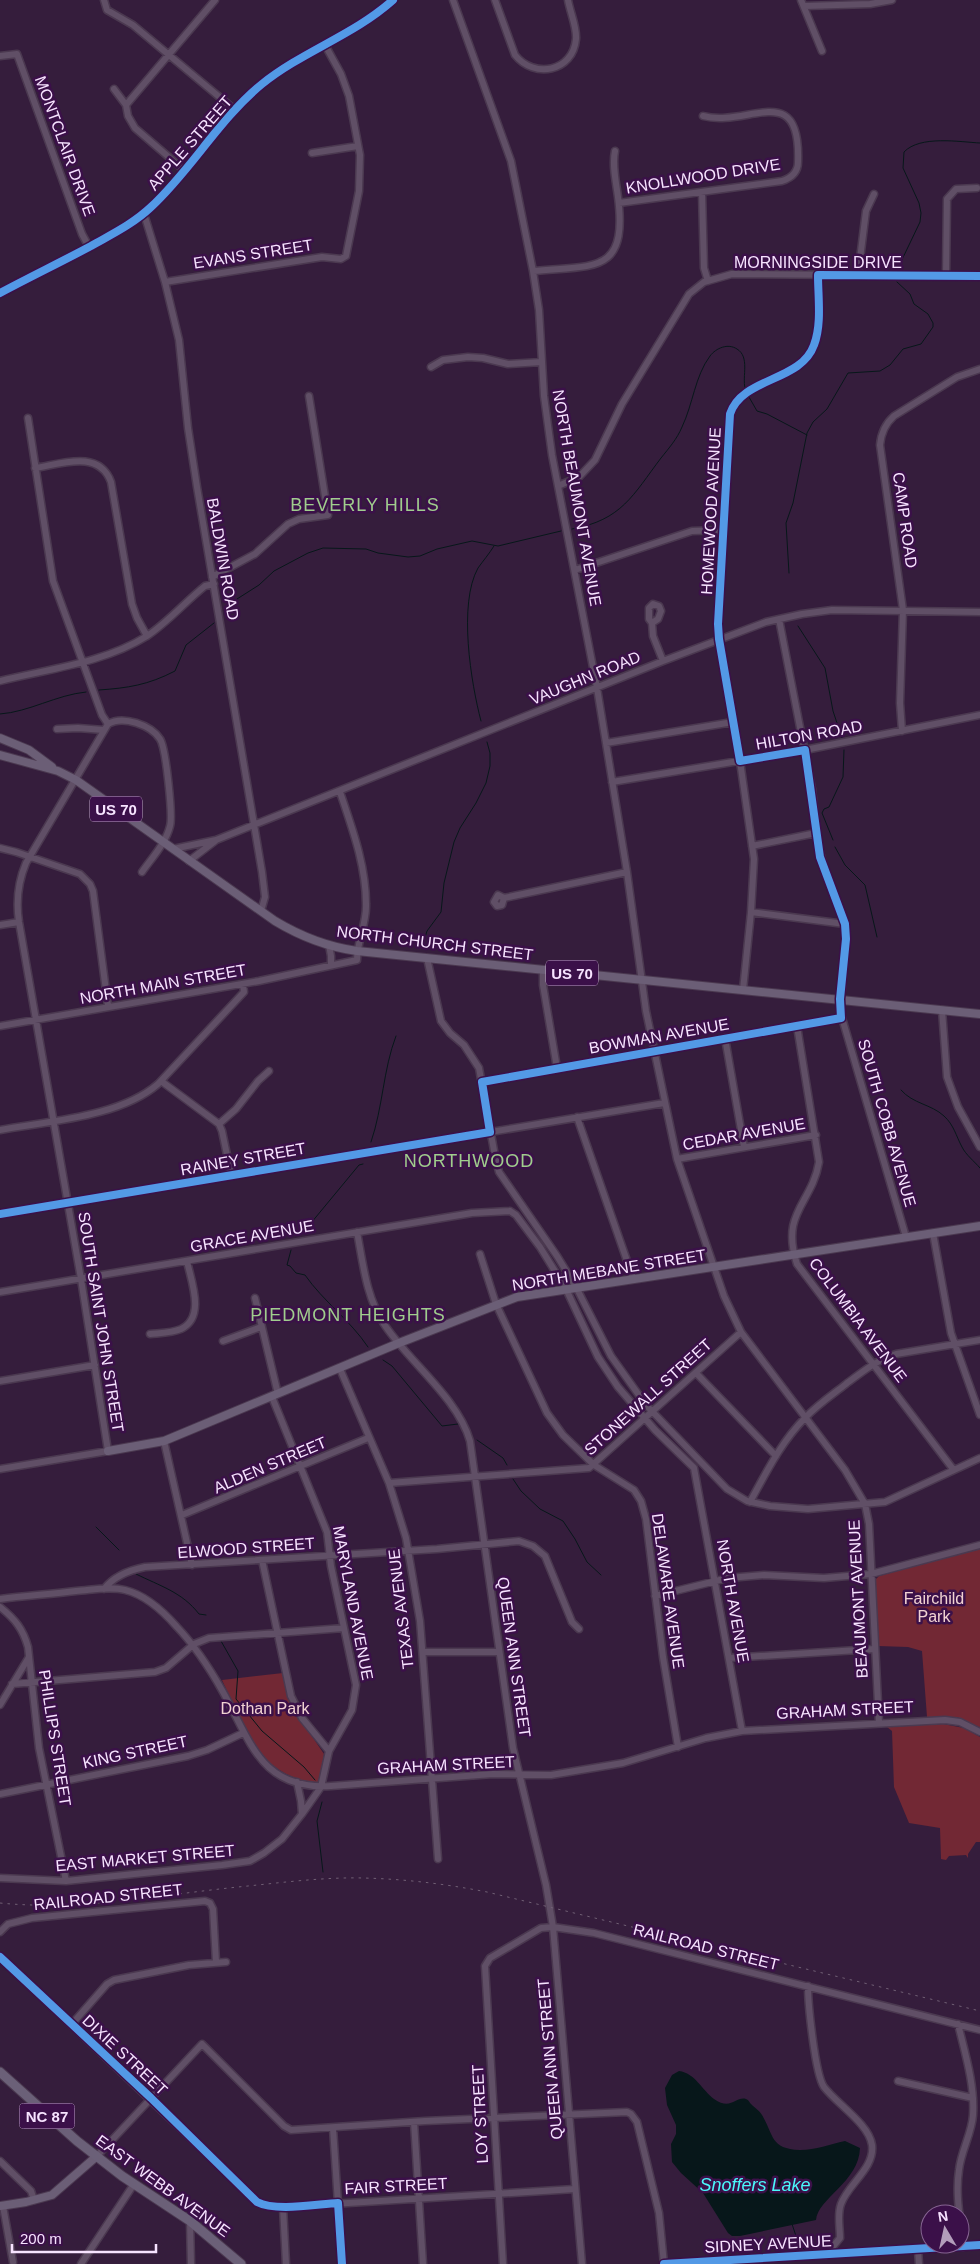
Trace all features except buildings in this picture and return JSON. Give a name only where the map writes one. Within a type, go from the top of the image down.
[{"type":"highway","name":"EAST WEBB AVENUE","points":[[0,2072],[43,2112],[97,2156],[134,2184],[190,2221],[241,2264]]},
{"type":"main road","name":"US 70","points":[[0,738],[29,750],[58,770]]},
{"type":"main road","name":"NORTH CHURCH STREET","points":[[0,754],[58,770],[76,780],[261,911],[284,926],[329,945],[357,951],[980,1014]]},
{"type":"main road","name":"NORTH MEBANE STREET","points":[[108,1451],[164,1441],[399,1343],[496,1304],[522,1296],[980,1226]]},
{"type":"main road","points":[[1,2206],[44,2198],[57,2192],[97,2156]]},
{"type":"street","points":[[104,0],[107,10],[133,25],[235,110]]},
{"type":"street","points":[[126,105],[214,0]]},
{"type":"street","name":"APPLE STREET","points":[[0,293],[89,247],[144,214],[185,171],[235,110],[260,86],[279,71],[363,22],[393,0]]},
{"type":"street","name":"NORTH BEAUMONT AVENUE","points":[[453,0],[511,160],[533,271],[539,310],[548,425],[597,688],[627,872],[641,979],[664,1103],[677,1159],[726,1301],[741,1332],[845,1470],[865,1504]]},
{"type":"street","points":[[495,0],[515,55],[521,62],[543,71],[557,68],[566,61],[573,50],[576,37],[568,0]]},
{"type":"street","points":[[822,51],[803,3],[870,4],[892,0]]},
{"type":"street","points":[[312,153],[358,146],[346,85],[325,45]]},
{"type":"street","name":"MONTCLAIR DRIVE","points":[[0,56],[17,54],[82,234],[89,247]]},
{"type":"street","points":[[114,89],[126,105],[128,116],[134,128],[185,171]]},
{"type":"street","name":"KNOLLWOOD DRIVE","points":[[619,203],[786,180],[794,174],[798,163],[797,135],[793,124],[785,116],[769,112],[714,119],[703,116]]},
{"type":"street","name":"EVANS STREET","points":[[165,282],[322,257],[346,257],[360,178],[358,146]]},
{"type":"street","points":[[533,271],[594,264],[610,257],[618,242],[619,203],[614,161],[615,151]]},
{"type":"street","points":[[946,276],[947,199],[956,189],[977,188]]},
{"type":"street","points":[[702,192],[704,268],[708,281]]},
{"type":"street","points":[[858,275],[866,211],[874,194]]},
{"type":"street","name":"BALDWIN ROAD","points":[[144,214],[165,282],[180,346],[188,428],[266,897],[261,911]]},
{"type":"street","name":"MORNINGSIDE DRIVE","points":[[558,486],[580,477],[591,466],[622,404],[680,309],[694,289],[708,281],[732,274],[980,276]]},
{"type":"street","name":"HOMEWOOD AVENUE","points":[[743,990],[754,874],[740,761],[719,639],[723,530],[732,409],[743,395],[798,366],[812,351],[817,327],[818,275]]},
{"type":"street","points":[[431,367],[443,360],[468,357],[483,358],[508,364],[542,362]]},
{"type":"street","name":"CAMP ROAD","points":[[902,731],[900,703],[903,610],[880,445],[883,430],[894,416],[957,377],[980,368]]},
{"type":"street","points":[[0,680],[114,652],[147,636],[205,586],[255,554],[288,524],[300,519],[328,515],[309,396]]},
{"type":"street","points":[[28,418],[53,582],[106,727]]},
{"type":"street","points":[[35,468],[87,460],[98,464],[106,471],[111,482],[132,604],[136,618],[147,636]]},
{"type":"street","points":[[575,570],[692,532],[723,530]]},
{"type":"street","name":"VAUGHN ROAD","points":[[173,849],[216,840],[340,792],[663,661],[779,618],[832,610],[980,612]]},
{"type":"street","points":[[751,912],[845,924],[826,874],[816,834],[812,789],[779,618]]},
{"type":"street","points":[[652,623],[653,636],[663,661]]},
{"type":"street","name":"HILTON ROAD","points":[[612,782],[805,750],[980,715]]},
{"type":"street","points":[[57,729],[106,727],[118,720],[132,721],[157,735],[161,741],[169,796],[170,824],[162,842],[142,872]]},
{"type":"street","points":[[606,743],[733,722]]},
{"type":"street","name":"SOUTH SAINT JOHN STREET","points":[[106,727],[23,871],[18,890],[18,922],[68,1202],[108,1451]]},
{"type":"street","points":[[340,792],[356,836],[365,893],[366,910],[357,951]]},
{"type":"street","points":[[752,846],[816,834]]},
{"type":"street","name":"VAUGHN ROAD","points":[[189,861],[216,840]]},
{"type":"street","points":[[0,848],[30,856],[80,874],[90,884],[93,891],[108,1006]]},
{"type":"street","points":[[504,898],[627,872]]},
{"type":"street","points":[[0,925],[18,922]]},
{"type":"street","name":"SOUTH COBB AVENUE","points":[[845,924],[846,939],[840,1000],[841,1018],[906,1237]]},
{"type":"street","points":[[329,945],[331,965]]},
{"type":"street","name":"NORTH MAIN STREET","points":[[0,1026],[243,984],[331,965],[344,965],[357,960],[357,951]]},
{"type":"street","points":[[427,958],[444,1028],[472,1056],[479,1068],[499,1172],[542,1232],[576,1287],[611,1356],[652,1412],[732,1493],[750,1502],[808,1509],[885,1502],[980,1458]]},
{"type":"street","points":[[543,970],[543,985],[558,1068]]},
{"type":"street","points":[[0,1130],[53,1121],[126,1104],[145,1094],[161,1081],[240,997],[244,992],[243,984]]},
{"type":"street","points":[[942,1010],[948,1077],[955,1100],[977,1136],[980,1147]]},
{"type":"street","name":"BOWMAN AVENUE","points":[[482,1082],[841,1018]]},
{"type":"street","name":"COLUMBIA AVENUE","points":[[797,1026],[819,1154],[818,1170],[794,1217],[792,1228],[794,1254],[797,1264],[953,1469]]},
{"type":"street","points":[[726,1038],[744,1147]]},
{"type":"street","points":[[219,1124],[236,1109],[258,1081],[270,1071]]},
{"type":"street","points":[[161,1081],[219,1124],[231,1174]]},
{"type":"street","name":"RAINEY STREET","points":[[0,1214],[664,1103]]},
{"type":"street","points":[[577,1117],[633,1278]]},
{"type":"street","name":"CEDAR AVENUE","points":[[677,1159],[816,1135]]},
{"type":"street","points":[[520,1201],[510,1211],[516,1215],[540,1247],[566,1288],[598,1357],[618,1387],[644,1418],[690,1463],[697,1476],[710,1472]]},
{"type":"street","name":"GRACE AVENUE","points":[[0,1292],[477,1212],[510,1211]]},
{"type":"street","name":"QUEEN ANN STREET","points":[[358,1232],[372,1301],[384,1324],[465,1426],[470,1441],[513,1748],[546,1885],[553,1928],[582,2264]]},
{"type":"street","points":[[933,1233],[954,1344],[980,1415]]},
{"type":"street","name":"DELAWARE AVENUE","points":[[480,1254],[496,1304],[547,1413],[564,1436],[594,1464],[628,1485],[641,1501],[646,1519],[662,1657],[678,1747]]},
{"type":"street","points":[[150,1334],[181,1328],[193,1315],[195,1298],[188,1261]]},
{"type":"street","name":"MARYLAND AVENUE","points":[[256,1298],[275,1396],[300,1466],[325,1527],[344,1628],[352,1658],[356,1692],[350,1716],[329,1751],[321,1787]]},
{"type":"street","points":[[223,1341],[261,1326]]},
{"type":"street","name":"STONEWALL STREET","points":[[389,1483],[584,1470],[594,1464],[741,1332]]},
{"type":"street","points":[[750,1502],[776,1456],[805,1417],[874,1364],[904,1351],[980,1340]]},
{"type":"street","points":[[0,1381],[95,1365]]},
{"type":"street","name":"TEXAS AVENUE","points":[[340,1369],[368,1438],[389,1483],[402,1520],[418,1606],[438,1859]]},
{"type":"street","points":[[696,1373],[776,1456]]},
{"type":"street","name":"ALDEN STREET","points":[[182,1515],[368,1438]]},
{"type":"street","points":[[164,1441],[192,1565]]},
{"type":"street","name":"NORTH MEBANE STREET","points":[[0,1469],[108,1451]]},
{"type":"street","name":"NORTH AVENUE","points":[[697,1476],[742,1730]]},
{"type":"street","name":"BEAUMONT AVENUE","points":[[865,1504],[869,1524],[879,1723]]},
{"type":"street","name":"ELWOOD STREET","points":[[104,1588],[112,1580],[138,1568],[519,1542],[538,1549],[544,1556],[572,1622],[579,1629]]},
{"type":"street","points":[[655,1596],[715,1580],[753,1576],[824,1578],[871,1574],[980,1545]]},
{"type":"street","points":[[262,1560],[290,1690],[296,1708],[307,1725],[329,1751]]},
{"type":"street","name":"GRAHAM STREET","points":[[0,1599],[104,1588],[125,1590],[142,1597],[164,1613],[194,1644],[223,1691],[243,1733],[262,1761],[277,1773],[297,1782],[321,1787],[493,1774],[551,1775],[623,1763],[742,1730],[944,1720],[960,1722],[980,1732]]},
{"type":"street","name":"PHILLIPS STREET","points":[[0,1607],[22,1629],[29,1658],[39,1748],[66,1881]]},
{"type":"street","points":[[12,1684],[32,1684],[155,1672],[166,1668],[194,1644],[219,1636],[344,1628]]},
{"type":"street","points":[[729,1658],[874,1648]]},
{"type":"street","points":[[422,1652],[499,1652]]},
{"type":"street","points":[[0,1704],[29,1658]]},
{"type":"street","name":"KING STREET","points":[[0,1794],[188,1756],[207,1750],[243,1733]]},
{"type":"street","points":[[297,1782],[302,1801],[302,1814]]},
{"type":"street","name":"EAST MARKET STREET","points":[[0,1878],[66,1881],[222,1866],[250,1861],[264,1854],[282,1839],[321,1787]]},
{"type":"street","name":"RAILROAD STREET","points":[[0,1932],[12,1923],[32,1918],[208,1902],[213,1909],[216,1962]]},
{"type":"street","name":"LOY STREET","points":[[503,2264],[486,1962],[541,1928],[553,1928]]},
{"type":"street","name":"RAILROAD STREET","points":[[553,1928],[594,1933],[980,2030]]},
{"type":"street","name":"DIXIE STREET","points":[[0,1957],[151,2098],[229,2175]]},
{"type":"street","points":[[72,2024],[112,1981],[176,1967],[226,1962]]},
{"type":"street","points":[[808,1986],[821,2082],[867,2133],[872,2143],[870,2160],[840,2206],[842,2254]]},
{"type":"street","points":[[958,2024],[968,2064],[973,2098],[972,2120],[963,2147],[958,2179],[960,2204]]},
{"type":"street","points":[[97,2156],[202,2044],[287,2128],[294,2130],[568,2113],[627,2112],[637,2122],[659,2213],[664,2264]]},
{"type":"street","points":[[898,2081],[973,2098]]},
{"type":"street","points":[[414,2122],[423,2264]]},
{"type":"street","points":[[333,2128],[342,2264]]},
{"type":"street","points":[[0,2161],[31,2191],[34,2200]]},
{"type":"street","name":"FAIR STREET","points":[[229,2175],[260,2204],[283,2207],[576,2190]]},
{"type":"street","points":[[81,2264],[134,2184]]},
{"type":"street","points":[[1,2206],[13,2262]]},
{"type":"street","points":[[283,2207],[286,2264]]},
{"type":"street","points":[[190,2221],[190,2264]]},
{"type":"street","points":[[826,2255],[840,2238]]},
{"type":"street","points":[[918,2250],[920,2264]]},
{"type":"street","name":"SIDNEY AVENUE","points":[[664,2264],[918,2250]]},
{"type":"green space","name":"Fairchild Park","points":[[980,1548],[980,1729],[957,1717],[927,1717],[922,1651],[908,1647],[878,1646],[873,1582],[879,1576]]},
{"type":"green space","name":"Dothan Park","points":[[283,1673],[305,1726],[324,1754],[320,1781],[315,1784],[294,1778],[265,1759],[246,1732],[222,1680]]},
{"type":"green space","points":[[943,1724],[964,1728],[980,1737],[980,1842],[976,1842],[968,1854],[968,1858],[966,1855],[949,1856],[946,1860],[941,1859],[940,1828],[909,1823],[894,1787],[892,1731],[887,1727]]},
{"type":"water","name":"Snoffers Lake","points":[[679,2071],[690,2075],[714,2099],[720,2102],[725,2104],[742,2099],[748,2100],[762,2115],[774,2140],[783,2147],[806,2150],[845,2141],[860,2148],[858,2160],[853,2170],[818,2212],[816,2220],[740,2236],[732,2236],[728,2233],[703,2193],[672,2162],[671,2144],[676,2134],[676,2125],[667,2105],[665,2088],[672,2075]]},
{"type":"waterway","points":[[898,268],[920,222],[921,213],[919,203],[903,168],[904,152],[920,143],[930,141],[980,143]]},
{"type":"waterway","points":[[789,573],[786,523],[793,503],[807,433],[813,422],[827,409],[848,373],[880,371],[890,365],[903,349],[921,344],[933,327],[928,314],[914,304],[910,294],[897,282]]},
{"type":"waterway","points":[[572,529],[603,519],[625,504],[634,494],[678,436],[686,418],[697,381],[705,364],[715,351],[722,347],[730,346],[741,352],[744,362],[745,388]]},
{"type":"waterway","points":[[749,397],[757,411],[767,414],[807,435]]},
{"type":"waterway","points":[[226,611],[237,599],[259,585],[274,571],[308,553],[323,548],[366,549],[378,553],[408,557],[420,556],[437,549],[472,541],[498,546],[561,531]]},
{"type":"waterway","points":[[481,721],[470,665],[468,644],[469,602],[472,583],[478,568],[494,546]]},
{"type":"waterway","points":[[99,690],[138,685],[156,680],[175,671],[186,645],[214,623]]},
{"type":"waterway","points":[[798,626],[825,668],[833,711],[842,738]]},
{"type":"waterway","points":[[0,714],[11,713],[64,696],[86,692]]},
{"type":"waterway","points":[[423,944],[427,931],[441,912],[444,883],[454,842],[486,783],[490,766],[490,753],[487,742]]},
{"type":"waterway","points":[[833,840],[822,813],[824,809],[829,807],[843,777],[844,750]]},
{"type":"waterway","points":[[835,847],[845,865],[865,885],[877,937]]},
{"type":"waterway","points":[[371,1142],[388,1062],[396,1036]]},
{"type":"waterway","points":[[901,1090],[906,1095],[944,1116],[953,1127],[964,1150],[980,1168]]},
{"type":"waterway","points":[[299,1232],[311,1223],[359,1165],[363,1164]]},
{"type":"waterway","points":[[291,1250],[287,1265],[296,1273],[305,1275],[368,1347]]},
{"type":"waterway","points":[[383,1360],[392,1366],[442,1426],[458,1424]]},
{"type":"waterway","points":[[477,1440],[503,1458],[507,1465]]},
{"type":"waterway","points":[[513,1479],[521,1491],[540,1509],[563,1521],[587,1562],[601,1575]]},
{"type":"waterway","points":[[96,1527],[119,1550]]},
{"type":"waterway","points":[[136,1574],[170,1590],[185,1600],[199,1614],[206,1615]]},
{"type":"waterway","points":[[221,1641],[238,1671],[236,1699],[262,1731],[304,1767],[315,1780]]},
{"type":"waterway","points":[[322,1802],[317,1821],[323,1872]]},
{"type":"waterway","points":[[792,2224],[799,2245],[804,2249]]},
{"type":"railway","points":[[0,1903],[30,1905],[90,1904],[332,1878],[425,1882],[487,1892],[980,2011]]},
{"type":"cycle path","points":[[0,293],[91,246],[137,219],[180,177],[232,113],[262,84],[294,62],[362,23],[393,0]]},
{"type":"cycle path","points":[[0,1214],[490,1132],[482,1082],[841,1018],[840,999],[846,939],[845,924],[820,857],[805,750],[740,761],[718,624],[730,414],[737,402],[746,393],[797,366],[807,357],[814,345],[818,328],[818,275],[980,276]]},
{"type":"cycle path","points":[[0,1957],[151,2098],[257,2202],[275,2207],[338,2203],[342,2264]]},
{"type":"cycle path","points":[[664,2264],[980,2245]]},
{"type":"district","name":"BEVERLY HILLS","points":[[365,505]]},
{"type":"district","name":"NORTHWOOD","points":[[469,1161]]},
{"type":"district","name":"PIEDMONT HEIGHTS","points":[[348,1315]]}]
